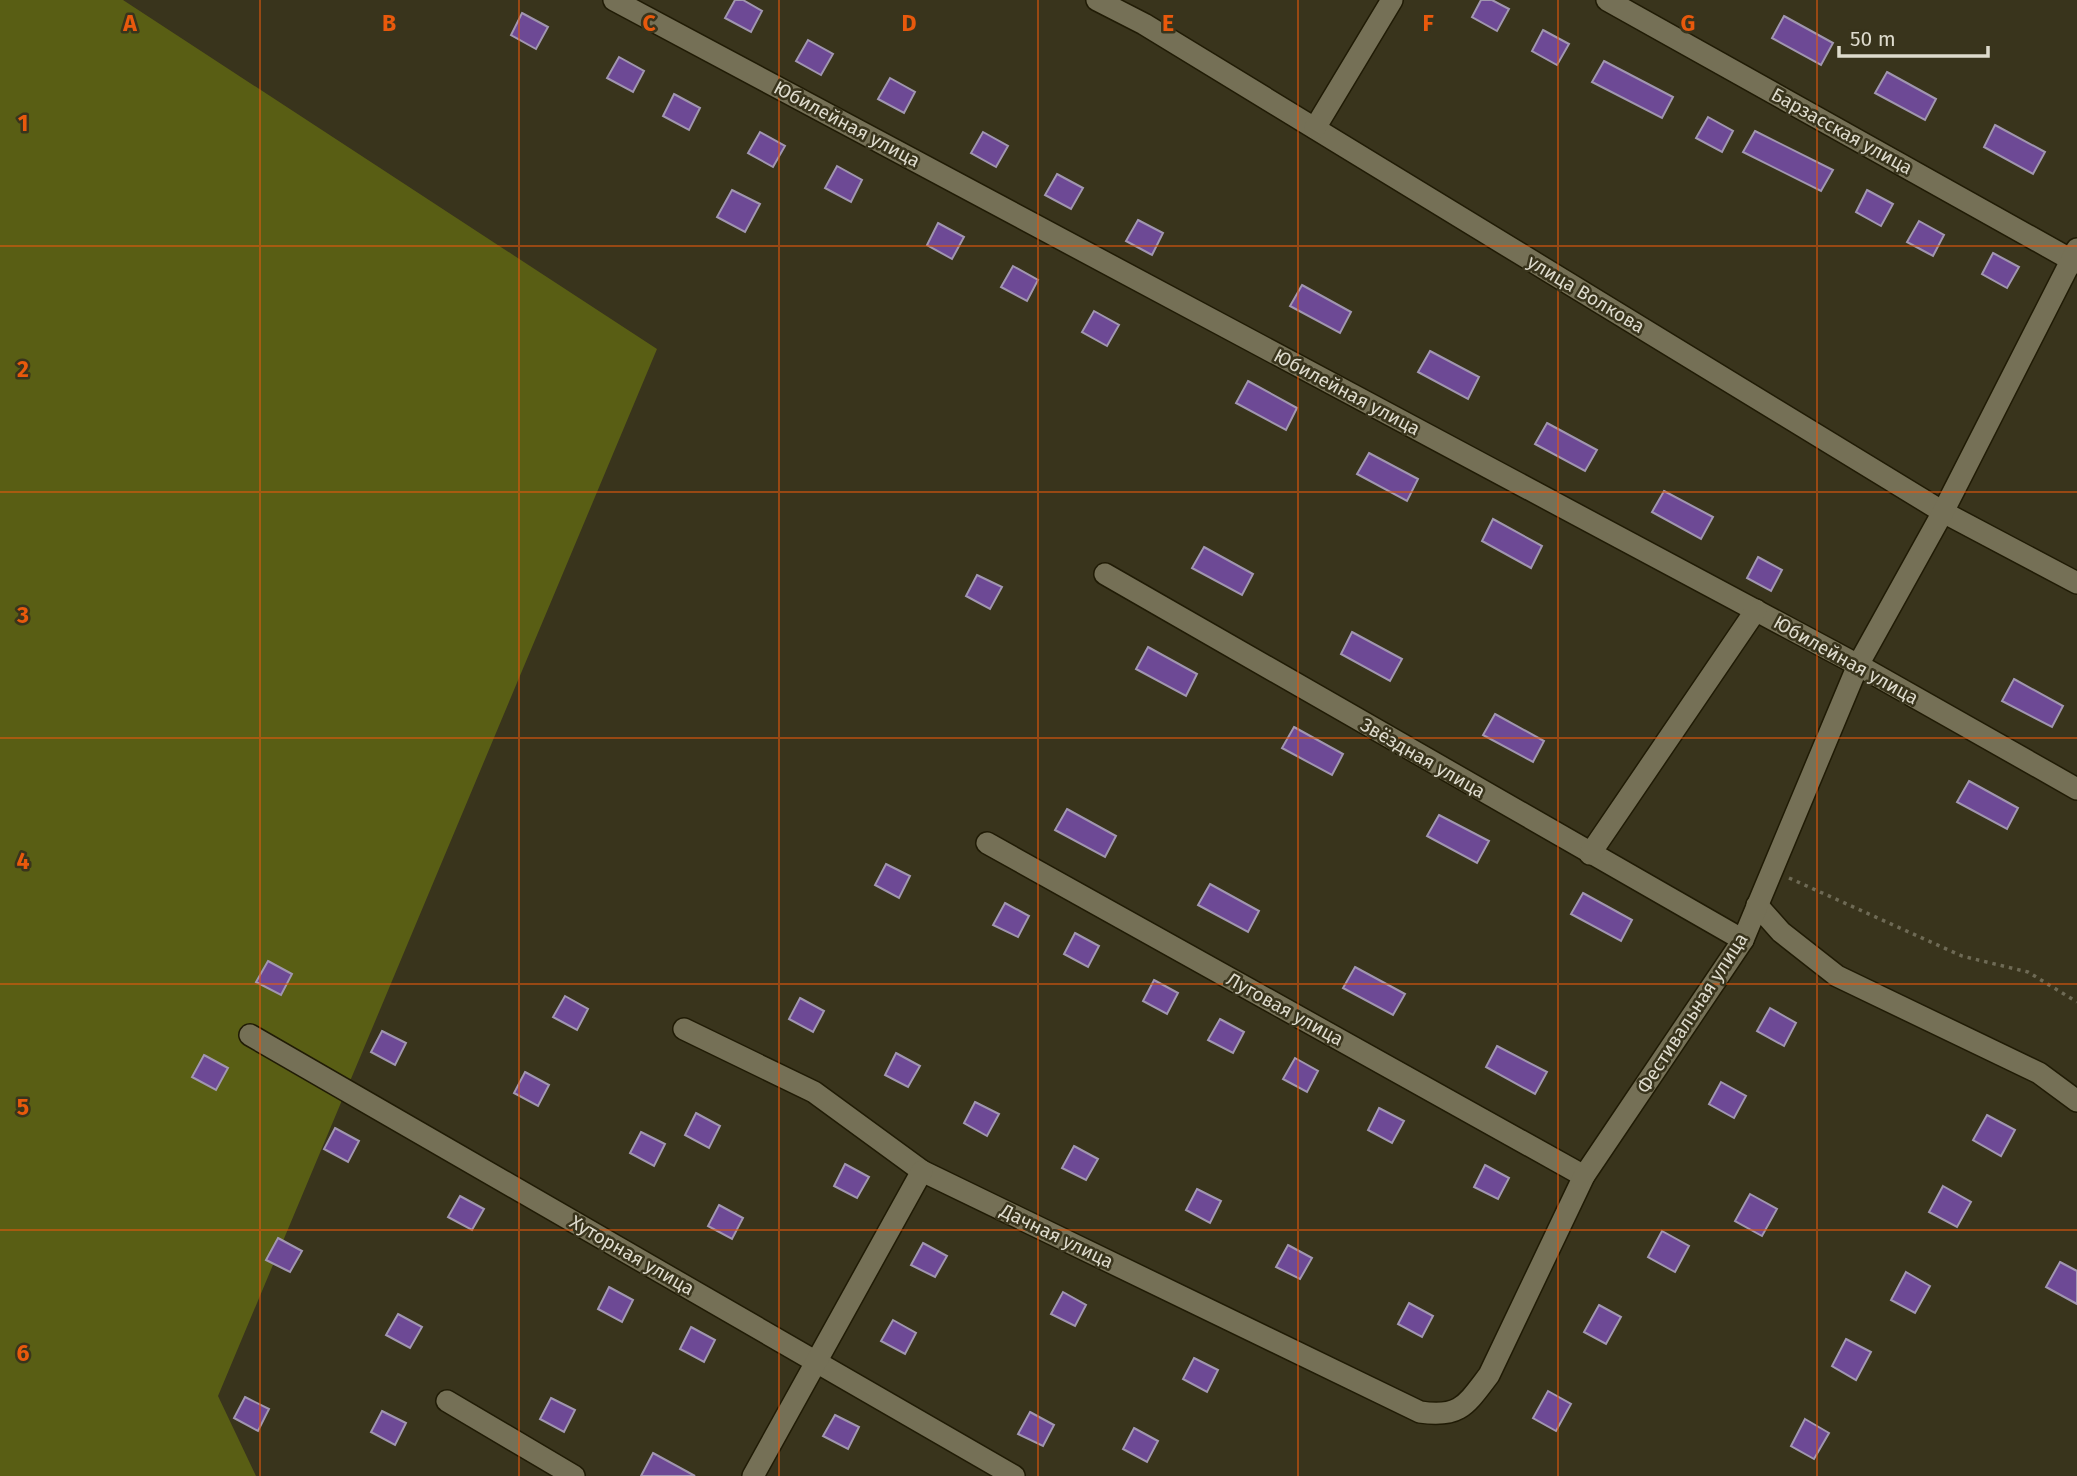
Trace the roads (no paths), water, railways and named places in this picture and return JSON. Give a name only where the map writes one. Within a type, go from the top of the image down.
[{"type":"street","name":"Юбилейная улица","points":[[614,0],[1858,665],[2077,789]]},
{"type":"street","name":"улица Волкова","points":[[1097,0],[1144,23],[1943,512],[2077,583]]},
{"type":"street","points":[[1315,128],[1392,0]]},
{"type":"street","name":"Барзасская улица","points":[[1607,0],[2075,257]]},
{"type":"street","name":"Фестивальная улица","points":[[1444,1416],[1467,1403],[1489,1375],[1584,1176],[1743,940],[1858,665],[1943,512],[2075,257]]},
{"type":"street","name":"Звёздная улица","points":[[1105,574],[1590,855],[1743,940]]},
{"type":"street","points":[[1590,855],[1756,610]]},
{"type":"street","name":"Луговая улица","points":[[987,843],[1584,1176]]},
{"type":"street","points":[[1757,905],[1781,932],[1836,976],[2039,1073],[2077,1101]]},
{"type":"street","name":"Дачная улица","points":[[684,1028],[814,1092],[922,1171],[1420,1412],[1444,1416]]},
{"type":"street","name":"Хуторная улица","points":[[250,1035],[1014,1476]]},
{"type":"street","points":[[753,1476],[922,1171]]},
{"type":"street","points":[[447,1401],[575,1476]]}]
